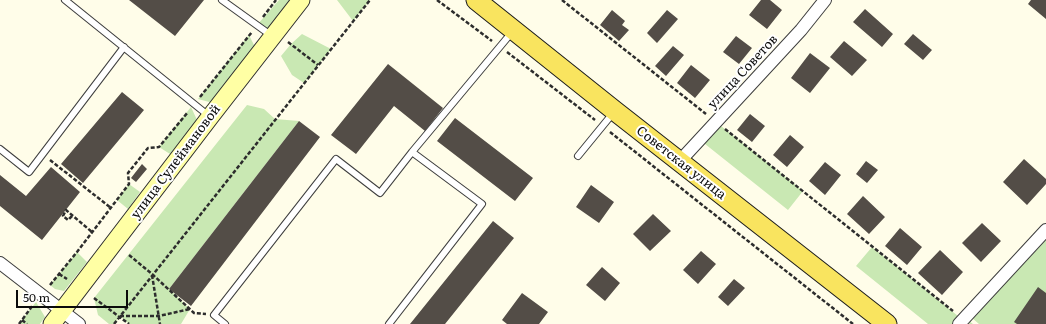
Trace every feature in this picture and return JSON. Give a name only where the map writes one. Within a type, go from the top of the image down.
[{"type":"main road","name":"Советская улица","points":[[476,0],[614,111],[887,324]]},
{"type":"street","name":"улица Сулеймановой","points":[[56,318],[301,0]]},
{"type":"street","name":"улица Советов","points":[[680,162],[801,30],[825,0]]},
{"type":"street","points":[[961,322],[1046,230]]},
{"type":"street","points":[[0,262],[56,318],[79,324]]},
{"type":"lane","points":[[65,0],[210,117]]},
{"type":"lane","points":[[222,0],[274,34]]},
{"type":"lane","points":[[225,324],[214,315],[336,159],[380,194],[412,152],[514,30]]},
{"type":"lane","points":[[0,149],[29,172],[124,47]]},
{"type":"lane","points":[[578,156],[614,111]]},
{"type":"lane","points":[[389,324],[482,204],[412,152]]},
{"type":"path","points":[[114,324],[370,0]]},
{"type":"path","points":[[437,0],[500,46],[853,324]]},
{"type":"path","points":[[562,0],[716,122],[961,322]]},
{"type":"path","points":[[274,34],[318,65]]},
{"type":"path","points":[[43,154],[111,208],[50,285]]},
{"type":"path","points":[[72,216],[92,232]]},
{"type":"path","points":[[129,255],[194,312],[214,315]]},
{"type":"path","points":[[152,274],[160,324]]},
{"type":"path","points":[[94,298],[130,324]]},
{"type":"path","points":[[19,324],[36,302]]},
{"type":"path","points":[[120,316],[159,316],[190,309]]},
{"type":"path","points":[[22,320],[27,324]]},
{"type":"green space","points":[[279,0],[295,0],[272,30],[257,25]]},
{"type":"green space","points":[[337,0],[370,0],[353,21]]},
{"type":"green space","points":[[302,34],[331,49],[304,83],[292,75],[281,56]]},
{"type":"green space","points":[[249,35],[256,49],[213,103],[198,99]]},
{"type":"green space","points":[[247,105],[264,109],[275,119],[299,121],[169,289],[190,309],[181,324],[129,324],[120,316],[114,324],[109,324],[98,315],[94,298]]},
{"type":"green space","points":[[191,107],[197,120],[170,154],[159,147]]},
{"type":"green space","points":[[716,122],[803,191],[788,210],[700,140]]},
{"type":"green space","points":[[129,184],[140,192],[128,209],[117,200]]},
{"type":"green space","points":[[1046,240],[1046,324],[979,324],[972,318]]},
{"type":"green space","points":[[872,247],[963,320],[965,318],[973,324],[928,324],[856,266]]},
{"type":"green space","points":[[77,252],[87,262],[64,291],[55,289],[50,285]]},
{"type":"green space","points":[[36,302],[45,317],[40,324],[19,324]]},
{"type":"building","points":[[129,0],[204,0],[175,36]]},
{"type":"building","points":[[761,0],[770,0],[782,10],[767,29],[749,15]]},
{"type":"building","points":[[1031,0],[1046,0],[1046,19],[1028,4]]},
{"type":"building","points":[[865,9],[893,34],[882,47],[853,22]]},
{"type":"building","points":[[612,10],[625,21],[622,25],[629,30],[619,41],[600,25]]},
{"type":"building","points":[[667,10],[678,19],[657,43],[647,33]]},
{"type":"building","points":[[913,34],[932,50],[923,60],[904,44]]},
{"type":"building","points":[[736,36],[752,48],[739,64],[723,52]]},
{"type":"building","points":[[844,41],[867,60],[852,76],[830,57]]},
{"type":"building","points":[[673,46],[684,55],[666,76],[655,66]]},
{"type":"building","points":[[810,53],[830,68],[810,93],[791,78]]},
{"type":"building","points":[[388,64],[443,108],[425,131],[394,106],[356,154],[331,135]]},
{"type":"building","points":[[691,65],[710,80],[695,98],[677,83]]},
{"type":"building","points":[[122,92],[144,110],[83,183],[61,164]]},
{"type":"building","points":[[750,114],[765,126],[752,142],[737,130]]},
{"type":"building","points":[[455,118],[533,178],[515,201],[437,141]]},
{"type":"building","points":[[299,121],[320,137],[191,306],[169,289]]},
{"type":"building","points":[[790,135],[804,147],[787,167],[773,155]]},
{"type":"building","points":[[1024,159],[1046,179],[1046,184],[1027,205],[1003,182]]},
{"type":"building","points":[[866,161],[878,170],[867,183],[856,174]]},
{"type":"building","points":[[825,162],[841,175],[825,195],[809,181]]},
{"type":"building","points":[[142,164],[147,169],[136,182],[131,178]]},
{"type":"building","points":[[51,167],[80,192],[42,240],[0,206],[0,175],[26,196]]},
{"type":"building","points":[[591,185],[614,202],[599,223],[576,207]]},
{"type":"building","points":[[863,196],[885,217],[869,234],[847,214]]},
{"type":"building","points":[[653,214],[671,231],[650,251],[633,234]]},
{"type":"building","points":[[493,221],[514,238],[445,324],[410,324]]},
{"type":"building","points":[[982,223],[1001,241],[981,262],[962,243]]},
{"type":"building","points":[[900,228],[922,247],[907,265],[885,246]]},
{"type":"building","points":[[940,250],[963,272],[942,295],[918,273]]},
{"type":"building","points":[[701,251],[716,264],[698,284],[683,270]]},
{"type":"building","points":[[602,267],[620,283],[605,301],[586,285]]},
{"type":"building","points":[[734,279],[745,288],[728,306],[718,297]]},
{"type":"building","points":[[1038,287],[1046,293],[1046,324],[1017,324],[1014,322]]},
{"type":"building","points":[[522,293],[548,312],[539,324],[507,324],[502,320]]}]
